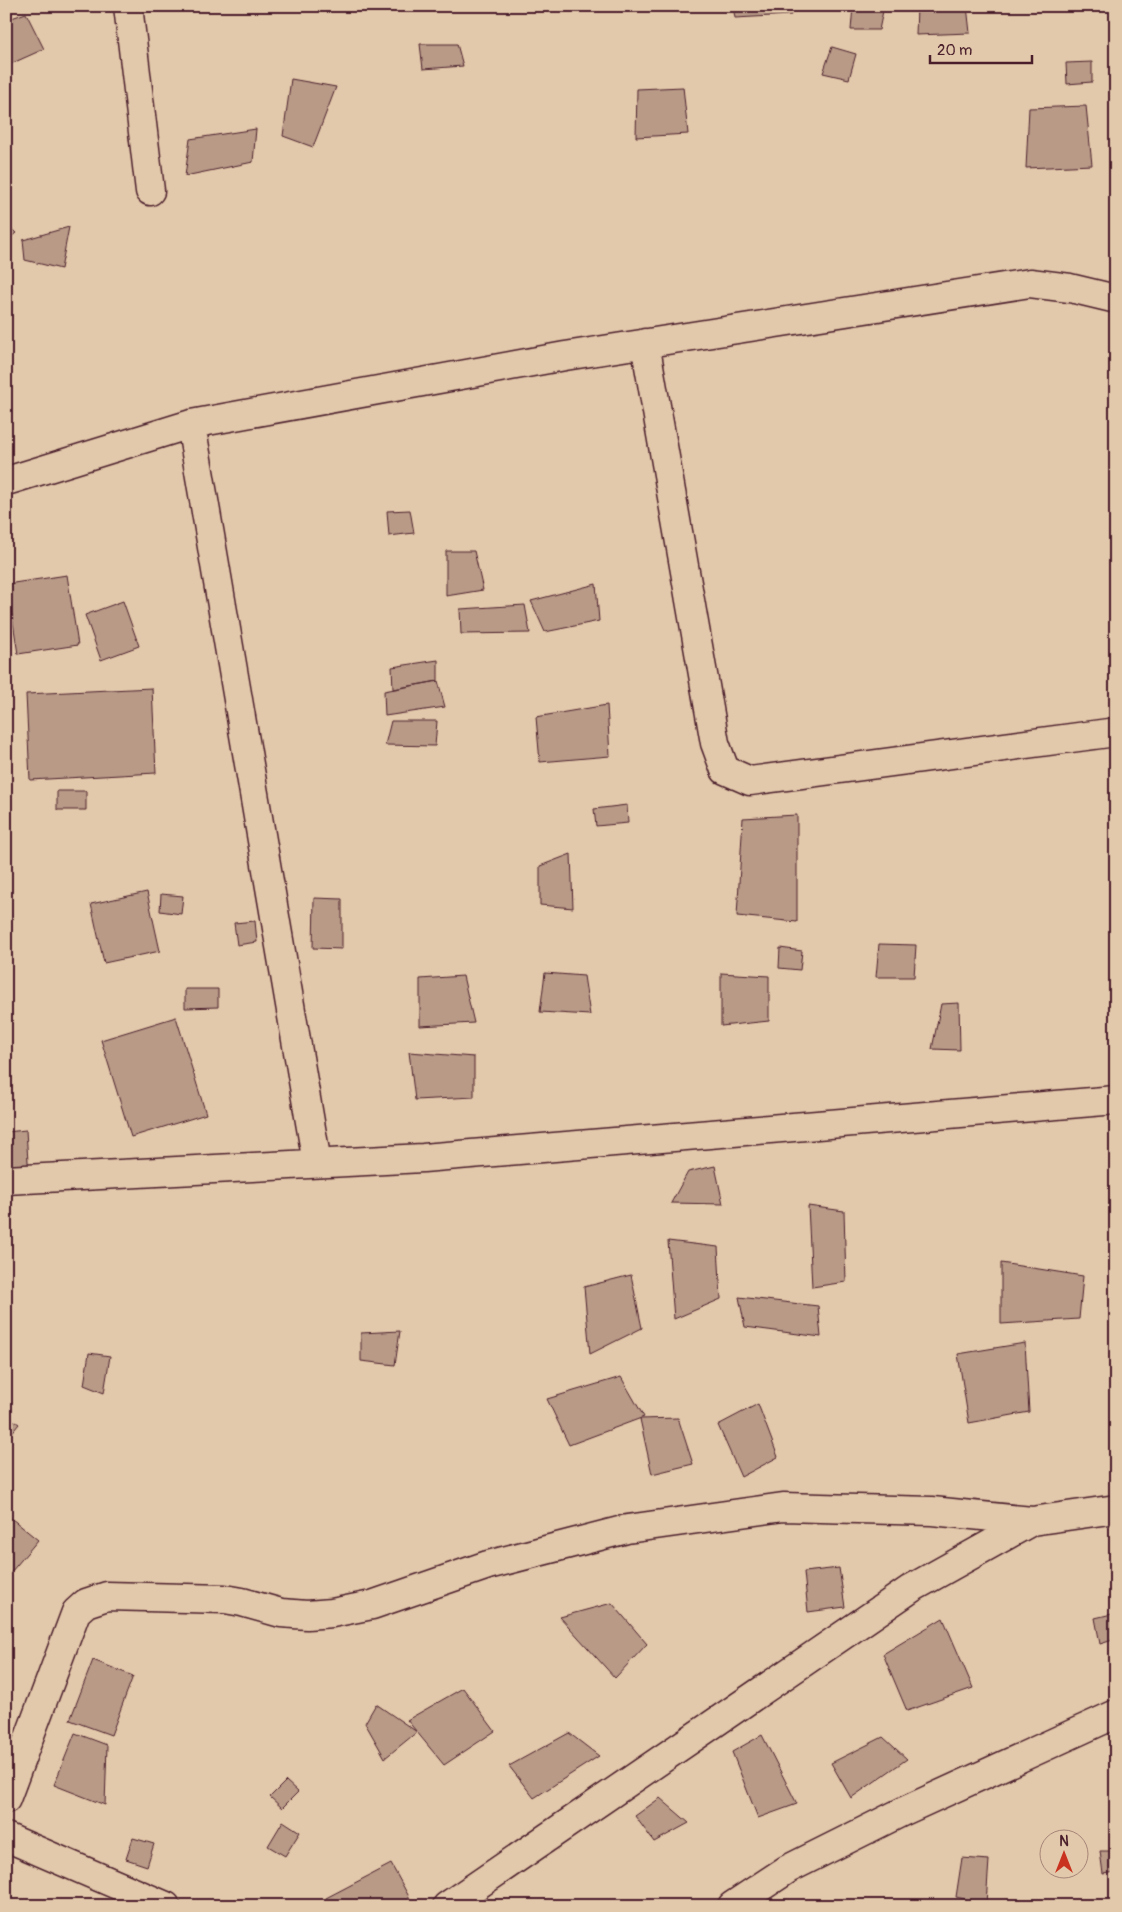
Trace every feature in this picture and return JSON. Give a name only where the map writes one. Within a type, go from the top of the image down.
[{"type":"street","points":[[128,6],[150,191]]},
{"type":"street","points":[[6,480],[191,424],[565,356],[1030,283],[1070,288],[1116,298]]},
{"type":"street","points":[[645,343],[715,744],[725,770],[750,781],[1116,732]]},
{"type":"street","points":[[191,424],[317,1163]]},
{"type":"street","points":[[6,1180],[433,1158],[1116,1100]]},
{"type":"street","points":[[6,1799],[76,1612],[86,1603],[107,1596],[224,1599],[281,1613],[307,1615],[332,1613],[372,1605],[488,1565],[627,1528],[783,1508],[932,1512],[1032,1521],[1116,1509]]},
{"type":"street","points":[[447,1906],[912,1588],[1032,1521]]},
{"type":"street","points":[[732,1906],[788,1869],[841,1842],[904,1811],[1116,1714]]},
{"type":"street","points":[[6,1837],[166,1906]]},
{"type":"building","points":[[733,6],[790,6],[791,15],[735,18]]},
{"type":"building","points":[[853,6],[884,6],[879,30],[851,30]]},
{"type":"building","points":[[917,6],[967,6],[970,33],[916,35]]},
{"type":"building","points":[[26,13],[44,49],[6,66],[6,20]]},
{"type":"building","points":[[420,44],[457,44],[463,66],[423,69]]},
{"type":"building","points":[[832,47],[856,54],[849,79],[823,73]]},
{"type":"building","points":[[1092,62],[1092,82],[1067,84],[1066,63]]},
{"type":"building","points":[[291,79],[336,87],[313,147],[283,136]]},
{"type":"building","points":[[683,87],[688,134],[636,137],[637,89]]},
{"type":"building","points":[[1086,106],[1092,165],[1026,168],[1029,108]]},
{"type":"building","points":[[256,129],[253,162],[185,176],[190,139]]},
{"type":"building","points":[[6,224],[16,233],[6,241]]},
{"type":"building","points":[[69,227],[61,269],[25,260],[23,240]]},
{"type":"building","points":[[410,510],[414,533],[389,536],[387,511]]},
{"type":"building","points":[[446,551],[474,551],[483,590],[446,596]]},
{"type":"building","points":[[67,575],[78,645],[18,654],[7,584]]},
{"type":"building","points":[[596,584],[599,621],[545,632],[531,601]]},
{"type":"building","points":[[123,601],[139,646],[101,660],[85,615]]},
{"type":"building","points":[[525,605],[530,633],[461,634],[460,609]]},
{"type":"building","points":[[438,660],[438,681],[393,689],[392,667]]},
{"type":"building","points":[[438,681],[445,707],[385,716],[384,691]]},
{"type":"building","points":[[152,688],[156,773],[30,780],[26,694]]},
{"type":"building","points":[[607,705],[610,756],[540,762],[536,717]]},
{"type":"building","points":[[391,721],[437,721],[435,746],[385,745]]},
{"type":"building","points":[[57,791],[86,791],[86,810],[57,810]]},
{"type":"building","points":[[627,805],[628,823],[596,826],[594,809]]},
{"type":"building","points":[[797,815],[797,922],[737,916],[743,818]]},
{"type":"building","points":[[571,854],[573,908],[540,905],[540,866]]},
{"type":"building","points":[[147,892],[160,951],[104,963],[91,904]]},
{"type":"building","points":[[161,894],[183,896],[181,914],[160,911]]},
{"type":"building","points":[[314,898],[342,899],[342,949],[313,948]]},
{"type":"building","points":[[255,921],[257,942],[237,945],[234,923]]},
{"type":"building","points":[[879,944],[916,945],[914,977],[876,977]]},
{"type":"building","points":[[780,948],[802,951],[800,970],[779,968]]},
{"type":"building","points":[[545,973],[584,976],[590,1015],[540,1012]]},
{"type":"building","points":[[721,973],[769,976],[769,1021],[721,1026]]},
{"type":"building","points":[[463,976],[474,1023],[420,1026],[420,979]]},
{"type":"building","points":[[185,989],[218,989],[218,1007],[185,1008]]},
{"type":"building","points":[[959,1003],[960,1050],[932,1049],[941,1004]]},
{"type":"building","points":[[176,1017],[206,1114],[131,1137],[101,1040]]},
{"type":"building","points":[[409,1052],[474,1057],[474,1097],[415,1100]]},
{"type":"building","points":[[26,1130],[29,1178],[6,1179],[6,1132]]},
{"type":"building","points":[[715,1166],[723,1204],[671,1203],[688,1172]]},
{"type":"building","points":[[808,1206],[844,1211],[846,1282],[812,1287]]},
{"type":"building","points":[[668,1241],[718,1247],[721,1299],[674,1319]]},
{"type":"building","points":[[1001,1263],[1083,1276],[1079,1319],[1001,1324]]},
{"type":"building","points":[[631,1275],[642,1328],[590,1354],[584,1287]]},
{"type":"building","points":[[739,1297],[818,1306],[821,1337],[745,1327]]},
{"type":"building","points":[[400,1331],[395,1365],[361,1361],[361,1333]]},
{"type":"building","points":[[1025,1343],[1029,1412],[969,1423],[958,1354]]},
{"type":"building","points":[[89,1353],[110,1356],[104,1393],[84,1385]]},
{"type":"building","points":[[621,1377],[644,1417],[569,1445],[547,1399]]},
{"type":"building","points":[[758,1404],[778,1457],[741,1477],[718,1425]]},
{"type":"building","points":[[6,1415],[19,1424],[6,1440]]},
{"type":"building","points":[[678,1418],[693,1464],[652,1474],[640,1419]]},
{"type":"building","points":[[6,1514],[38,1540],[6,1578]]},
{"type":"building","points":[[839,1568],[845,1607],[808,1612],[804,1572]]},
{"type":"building","points":[[612,1603],[647,1644],[615,1678],[560,1617]]},
{"type":"building","points":[[1116,1613],[1116,1639],[1100,1644],[1095,1618]]},
{"type":"building","points":[[943,1618],[973,1688],[907,1711],[883,1654]]},
{"type":"building","points":[[93,1660],[133,1676],[111,1735],[70,1720]]},
{"type":"building","points":[[463,1688],[495,1731],[444,1765],[407,1720]]},
{"type":"building","points":[[376,1704],[417,1732],[385,1758],[365,1723]]},
{"type":"building","points":[[75,1733],[107,1745],[105,1805],[54,1785]]},
{"type":"building","points":[[569,1733],[599,1756],[534,1798],[509,1766]]},
{"type":"building","points":[[762,1735],[797,1804],[758,1818],[732,1752]]},
{"type":"building","points":[[883,1737],[907,1759],[851,1798],[831,1763]]},
{"type":"building","points":[[286,1781],[298,1792],[282,1808],[270,1797]]},
{"type":"building","points":[[660,1798],[689,1823],[654,1842],[635,1816]]},
{"type":"building","points":[[283,1821],[300,1832],[285,1856],[268,1846]]},
{"type":"building","points":[[133,1838],[154,1844],[147,1866],[126,1859]]},
{"type":"building","points":[[1100,1851],[1116,1851],[1116,1872],[1103,1874]]},
{"type":"building","points":[[962,1858],[989,1860],[986,1904],[956,1897]]},
{"type":"building","points":[[391,1864],[413,1904],[410,1906],[330,1906],[326,1898]]}]
